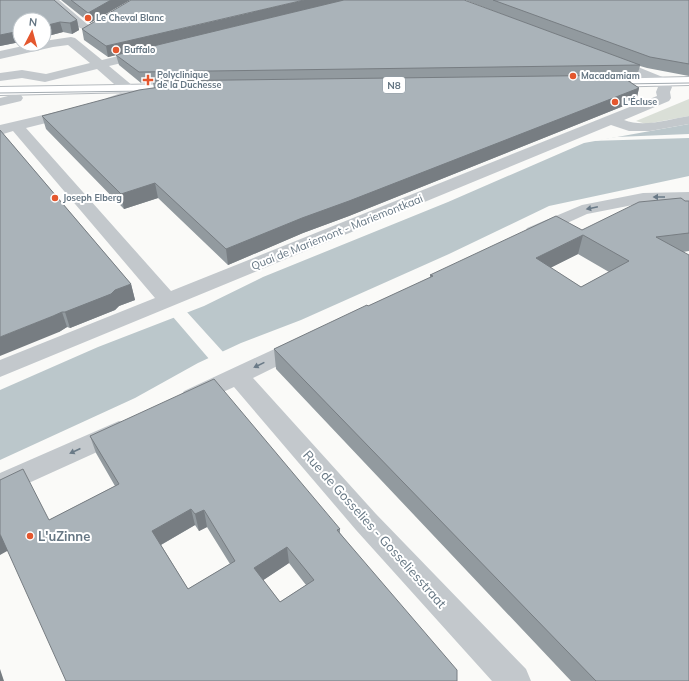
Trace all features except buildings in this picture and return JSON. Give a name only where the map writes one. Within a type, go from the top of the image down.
[{"type":"main road","points":[[663,84],[689,81]]},
{"type":"main road","points":[[588,85],[663,84],[689,86]]},
{"type":"main road","points":[[0,91],[188,90]]},
{"type":"street","points":[[52,0],[83,26],[91,30]]},
{"type":"street","points":[[18,74],[71,41],[102,24]]},
{"type":"street","points":[[0,55],[53,43],[71,41],[129,91],[126,96],[100,104]]},
{"type":"street","points":[[0,77],[33,73],[45,78],[157,51]]},
{"type":"street","points":[[598,55],[628,66],[663,84]]},
{"type":"street","name":"Quai de Mariemont - Mariemontkaai","points":[[0,369],[664,98],[663,84]]},
{"type":"street","points":[[0,102],[16,98]]},
{"type":"street","points":[[86,108],[8,128],[159,288],[167,300]]},
{"type":"street","points":[[612,120],[629,127],[650,127],[689,120]]},
{"type":"street","points":[[517,241],[582,210],[643,198],[689,197]]},
{"type":"street","points":[[170,407],[320,336]]},
{"type":"street","name":"Rue de Gosselies - Gosseliesstraat","points":[[238,376],[366,522],[514,681]]},
{"type":"street","points":[[0,486],[141,420]]},
{"type":"shaded area","points":[[689,99],[689,116],[646,124],[636,121]]},
{"type":"shaded area","points":[[689,124],[689,176],[549,206],[449,254],[301,320],[241,343],[198,363],[135,398],[0,460],[0,390],[98,347],[204,306],[263,277],[448,202],[584,143]]},
{"type":"pier","points":[[689,134],[689,138],[590,141],[616,137]]},
{"type":"pier","points":[[186,311],[224,353],[210,360],[173,317]]},
{"type":"tram line","points":[[622,84],[689,83]]},
{"type":"tram line","points":[[0,93],[146,91]]},
{"type":"place","name":"Le Cheval Blanc","points":[[88,18]]},
{"type":"place","name":"Buffalo","points":[[116,50]]},
{"type":"place","name":"Macadamiam","points":[[573,76]]},
{"type":"place","name":"Polyclinique de la Duchesse","points":[[148,80]]},
{"type":"place","name":"L'Écluse","points":[[615,102]]},
{"type":"place","name":"Joseph Elberg","points":[[55,198]]},
{"type":"place","name":"L'uZinne","points":[[30,536]]}]
